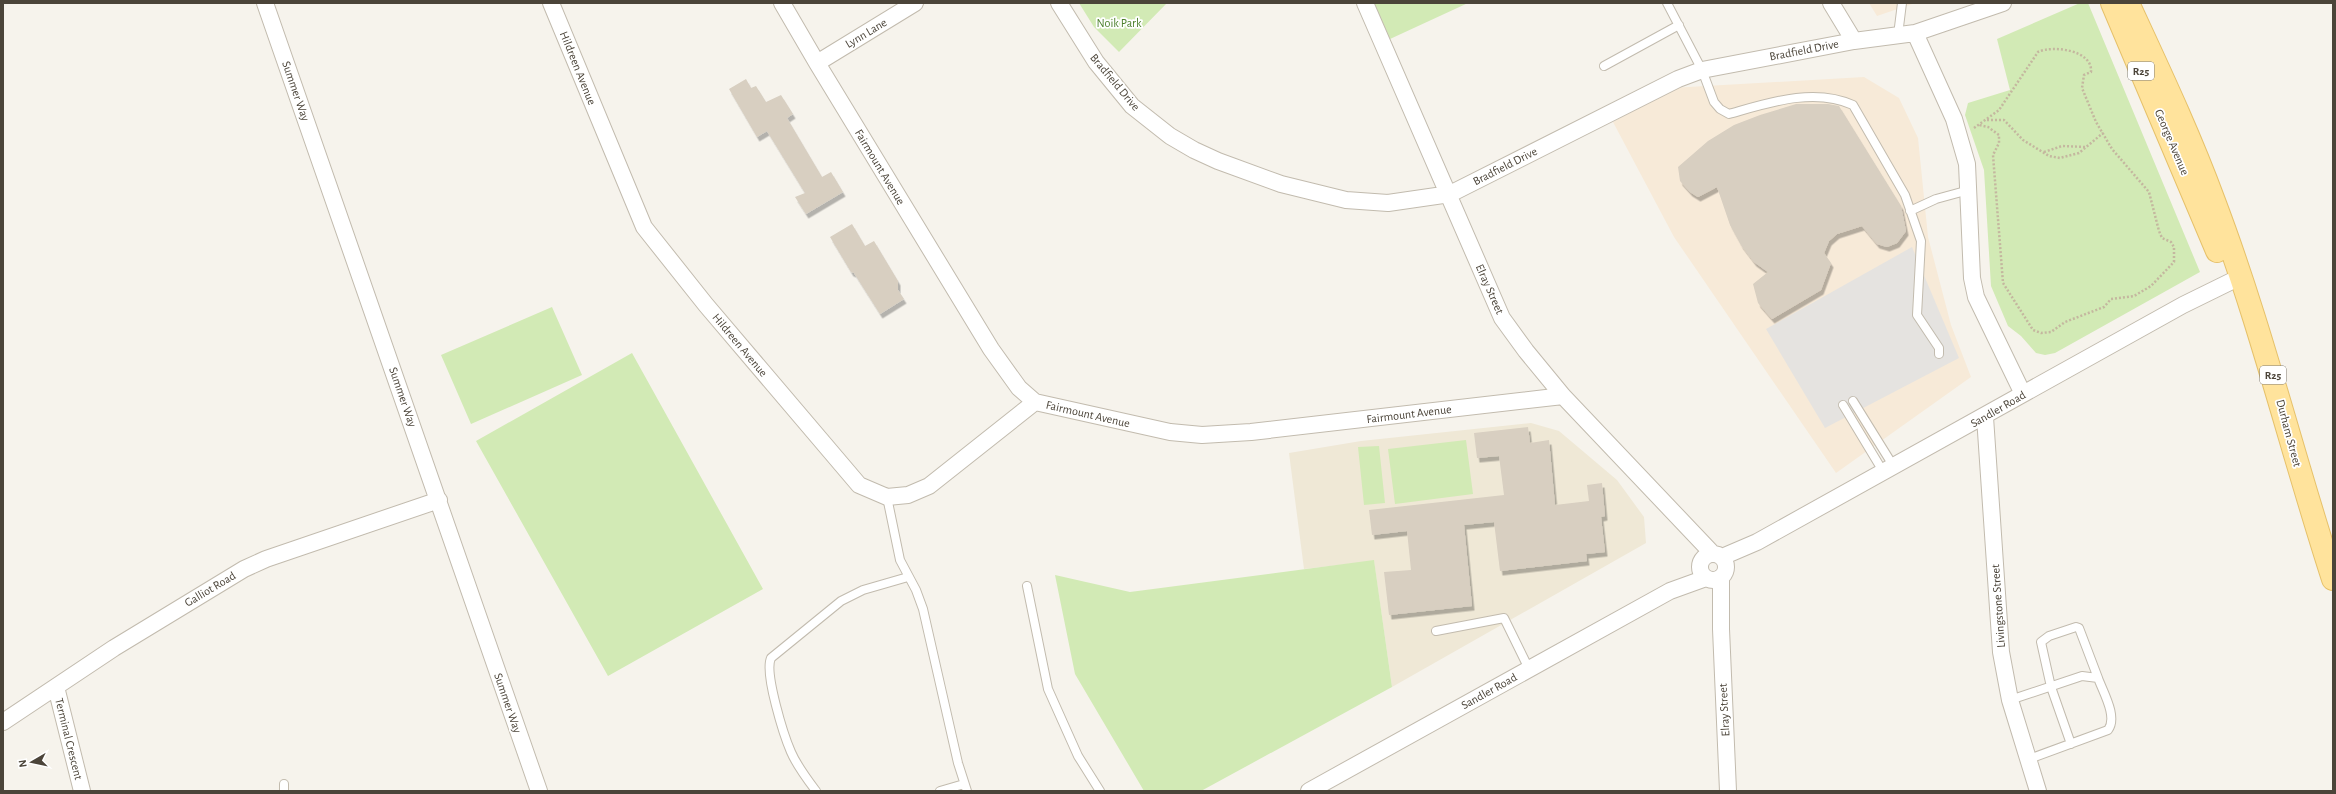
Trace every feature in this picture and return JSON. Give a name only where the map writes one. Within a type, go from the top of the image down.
[{"type":"main road","name":"George Avenue","points":[[2112,3],[2197,201],[2234,280]]},
{"type":"main road","name":"George Avenue","points":[[2128,3],[2186,130],[2214,200],[2234,280]]},
{"type":"main road","name":"Durham Street","points":[[2234,280],[2272,371],[2300,476],[2333,579]]},
{"type":"street","name":"Summer Way","points":[[265,3],[539,791]]},
{"type":"street","name":"Hildreen Avenue","points":[[551,3],[638,212],[651,237],[838,462],[859,485],[887,498]]},
{"type":"street","name":"Fairmount Avenue","points":[[782,3],[991,349],[1019,388],[1035,402],[1152,429],[1202,435],[1251,432],[1563,396]]},
{"type":"street","name":"Lynn Lane","points":[[817,63],[915,3]]},
{"type":"street","name":"Bradfield Drive","points":[[1059,3],[1096,62],[1132,106],[1170,136],[1194,150],[1281,184],[1346,200],[1388,203],[1450,194],[1678,79],[1702,70],[1854,41],[1915,33],[2003,3]]},
{"type":"street","name":"Elray Street","points":[[1365,3],[1450,194],[1502,318],[1526,351],[1563,396],[1689,528],[1713,566],[1720,629],[1728,791]]},
{"type":"street","points":[[1831,3],[1854,41]]},
{"type":"street","points":[[1915,33],[1960,136],[1967,164],[1972,278],[1976,297],[2023,394]]},
{"type":"street","name":"Sandler Road","points":[[1309,791],[1713,566],[1985,417],[2023,394],[2183,305],[2234,280]]},
{"type":"street","points":[[887,498],[908,495],[929,486],[1035,402]]},
{"type":"street","name":"Livingstone Street","points":[[1985,417],[2001,652],[2010,700],[2038,791]]},
{"type":"street","name":"Galliot Road","points":[[3,722],[114,648],[244,570],[266,559],[439,500]]},
{"type":"street","name":"Terminal Crescent","points":[[56,687],[82,791]]},
{"type":"lane","points":[[1667,3],[1702,70],[1714,102],[1720,109],[1729,114],[1762,104],[1811,97],[1839,99],[1853,105],[1905,195],[1921,241],[1917,315],[1939,348],[1939,354]]},
{"type":"lane","points":[[1898,35],[1902,3]]},
{"type":"lane","points":[[1604,66],[1678,25]]},
{"type":"lane","points":[[1910,211],[1936,199],[1969,190]]},
{"type":"lane","points":[[1853,401],[1889,470]]},
{"type":"lane","points":[[1843,405],[1889,470]]},
{"type":"lane","points":[[887,498],[896,547],[923,608],[966,787],[940,791]]},
{"type":"lane","points":[[816,791],[791,753],[782,727],[770,678],[769,662],[771,658],[841,601],[863,590],[908,577]]},
{"type":"lane","points":[[1027,586],[1048,689],[1078,756],[1100,791]]},
{"type":"lane","points":[[1436,631],[1504,618],[1529,669]]},
{"type":"lane","points":[[2029,759],[2071,744],[2108,730],[2112,725],[2112,718],[2098,678],[2080,630],[2076,627],[2049,636],[2041,642],[2051,687],[2071,744]]},
{"type":"lane","points":[[2010,700],[2082,676],[2098,678]]},
{"type":"path","points":[[1960,136],[1979,124],[1986,120],[2002,106],[2038,52],[2058,48],[2072,52],[2089,61],[2091,72],[2084,75],[2082,88],[2112,149],[2149,192],[2162,238],[2171,242],[2174,246],[2174,262],[2150,286],[2134,296],[2117,297],[2111,299],[2104,307],[2065,322],[2051,332],[2041,333],[2033,330],[2003,283],[1993,155],[1999,143],[1999,135],[1988,127],[1979,124]]},
{"type":"path","points":[[1986,120],[2004,120],[2023,140],[2044,152],[2060,158],[2069,157],[2087,147],[2103,133]]},
{"type":"path","points":[[2044,152],[2062,146],[2087,147]]},
{"type":"shaded area","points":[[1869,3],[1915,3],[1877,16]]},
{"type":"shaded area","points":[[1864,77],[1899,98],[1918,138],[1928,237],[1951,325],[1971,377],[1836,473],[1674,237],[1613,122],[1671,88]]},
{"type":"shaded area","points":[[1912,247],[1959,358],[1825,428],[1766,329]]},
{"type":"shaded area","points":[[1531,423],[1559,431],[1617,480],[1644,517],[1646,543],[1392,687],[1374,561],[1304,569],[1289,453],[1361,441]]},
{"type":"green space","name":"Noik Park","points":[[1079,3],[1167,3],[1119,52],[1094,27]]},
{"type":"green space","points":[[1374,3],[1468,3],[1390,39]]},
{"type":"green space","points":[[2080,3],[2088,3],[2200,272],[2055,353],[2045,355],[2036,353],[2021,336],[2008,326],[1991,286],[1984,170],[1965,115],[1968,103],[2010,90],[1997,39]]},
{"type":"green space","points":[[552,307],[582,375],[471,424],[441,355]]},
{"type":"green space","points":[[632,353],[763,589],[608,676],[476,441]]},
{"type":"green space","points":[[1466,440],[1473,494],[1395,504],[1388,449]]},
{"type":"green space","points":[[1379,446],[1385,503],[1364,505],[1358,447]]},
{"type":"green space","points":[[1374,560],[1392,687],[1201,791],[1144,791],[1075,674],[1055,575],[1130,592]]},
{"type":"building","points":[[746,79],[751,88],[756,86],[766,102],[781,95],[793,114],[787,118],[822,177],[831,172],[843,192],[806,214],[795,197],[805,193],[767,131],[757,137],[729,89]]},
{"type":"building","points":[[1796,104],[1828,104],[1839,106],[1901,206],[1906,231],[1897,243],[1887,247],[1877,244],[1862,226],[1837,234],[1829,241],[1824,253],[1831,263],[1821,290],[1772,319],[1758,303],[1753,284],[1768,272],[1754,262],[1741,245],[1730,225],[1717,187],[1698,197],[1690,192],[1680,181],[1678,167],[1708,141],[1734,125]]},
{"type":"building","points":[[852,224],[865,246],[874,241],[898,281],[898,290],[904,299],[880,314],[854,273],[851,272],[830,237]]},
{"type":"building","points":[[1528,427],[1530,443],[1549,440],[1555,505],[1589,501],[1587,485],[1602,483],[1605,516],[1601,517],[1605,552],[1586,554],[1587,561],[1500,571],[1494,522],[1464,525],[1472,606],[1389,615],[1384,572],[1411,570],[1407,531],[1372,535],[1369,510],[1504,495],[1499,456],[1477,458],[1474,433]]}]
